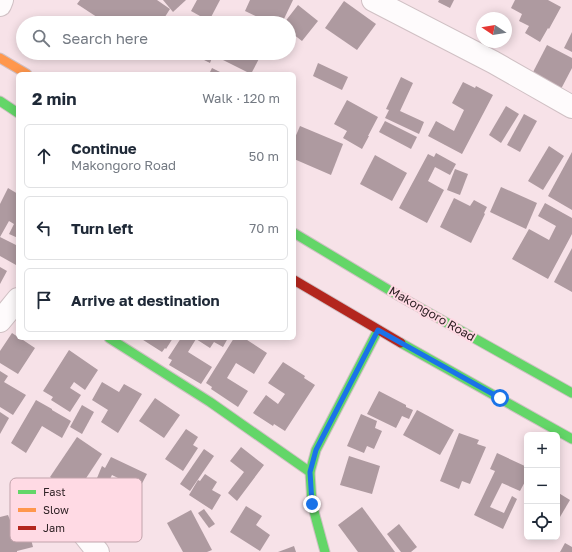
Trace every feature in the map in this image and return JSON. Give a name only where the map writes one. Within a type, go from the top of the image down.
[{"type":"main road","points":[[0,58],[24,72]]},
{"type":"main road","points":[[0,101],[16,112]]},
{"type":"main road","name":"Makongoro Road","points":[[296,234],[400,296],[572,394]]},
{"type":"main road","points":[[296,281],[378,330],[572,439]]},
{"type":"main road","points":[[326,552],[312,504],[310,472],[316,450],[378,330]]},
{"type":"main road","points":[[112,340],[210,402],[310,472]]},
{"type":"street","points":[[0,5],[2,0]]},
{"type":"street","points":[[373,0],[494,62],[572,107]]},
{"type":"street","points":[[0,321],[16,301]]},
{"type":"street","points":[[90,542],[98,552]]},
{"type":"building","points":[[80,0],[157,0],[170,9],[166,16],[95,16],[77,4]]},
{"type":"building","points":[[163,0],[186,0],[173,12]]},
{"type":"building","points":[[197,0],[220,0],[212,16],[200,16],[191,11]]},
{"type":"building","points":[[250,0],[293,0],[285,16],[255,16],[245,11]]},
{"type":"building","points":[[439,0],[454,0],[450,8],[438,2]]},
{"type":"building","points":[[515,0],[548,0],[561,7],[540,42],[525,33],[529,26],[519,21],[522,14],[511,8]]},
{"type":"building","points":[[344,1],[376,24],[357,50],[325,28]]},
{"type":"building","points":[[298,5],[318,21],[302,41],[296,36],[296,16],[289,16]]},
{"type":"building","points":[[572,32],[572,52],[564,48]]},
{"type":"building","points":[[547,45],[572,58],[572,68],[561,89],[532,74]]},
{"type":"building","points":[[204,60],[211,60],[210,63]]},
{"type":"building","points":[[223,60],[258,60],[252,72],[247,72]]},
{"type":"building","points":[[318,63],[348,77],[342,90],[313,76]]},
{"type":"building","points":[[212,68],[220,72],[210,72]]},
{"type":"building","points":[[401,77],[413,83],[400,111],[424,122],[419,134],[385,118],[389,110],[386,109]]},
{"type":"building","points":[[463,82],[475,88],[476,86],[493,95],[462,154],[428,136],[436,121],[454,131],[464,110],[452,103]]},
{"type":"building","points":[[347,100],[378,117],[362,149],[343,138],[347,131],[334,124]]},
{"type":"building","points":[[506,106],[519,114],[501,143],[489,135]]},
{"type":"building","points":[[524,114],[537,121],[520,152],[507,145]]},
{"type":"building","points":[[385,121],[417,137],[411,149],[379,132]]},
{"type":"building","points":[[300,126],[343,144],[331,175],[296,160],[296,135]]},
{"type":"building","points":[[549,146],[564,156],[543,190],[528,181]]},
{"type":"building","points":[[572,152],[572,210],[548,196]]},
{"type":"building","points":[[436,153],[456,164],[450,175],[435,167],[428,181],[444,190],[427,223],[399,208],[428,154],[434,157]]},
{"type":"building","points":[[375,155],[407,173],[392,201],[360,184]]},
{"type":"building","points":[[455,169],[468,174],[460,195],[447,190]]},
{"type":"building","points":[[501,187],[537,203],[526,229],[490,212]]},
{"type":"building","points":[[8,188],[16,193],[16,237],[9,234],[14,224],[9,221],[0,237],[0,204]]},
{"type":"building","points":[[454,198],[470,206],[474,200],[487,207],[471,243],[440,227]]},
{"type":"building","points":[[545,203],[572,218],[572,234],[548,279],[512,259],[529,229],[549,240],[556,226],[538,216]]},
{"type":"building","points":[[0,237],[16,245],[16,265],[0,256]]},
{"type":"building","points":[[572,248],[572,292],[554,282]]},
{"type":"building","points":[[0,267],[7,271],[0,284]]},
{"type":"building","points":[[12,333],[16,336],[16,340],[23,340],[35,348],[18,374],[0,363],[0,351]]},
{"type":"building","points":[[143,340],[172,340],[166,349],[165,348],[162,352]]},
{"type":"building","points":[[180,340],[195,340],[188,352],[212,367],[201,384],[169,365],[172,360],[168,358]]},
{"type":"building","points":[[198,340],[227,340],[223,347],[214,342],[210,348]]},
{"type":"building","points":[[233,340],[247,340],[267,353],[254,374],[236,363],[227,378],[248,391],[238,407],[211,389],[212,387],[206,383]]},
{"type":"building","points":[[69,350],[98,370],[85,390],[74,382],[70,388],[81,395],[70,412],[51,400],[53,397],[43,391]]},
{"type":"building","points":[[283,362],[305,376],[304,378],[315,385],[285,431],[274,424],[273,426],[253,413],[266,395],[278,404],[285,394],[268,383]]},
{"type":"building","points":[[0,371],[8,376],[4,382],[26,395],[13,415],[0,407]]},
{"type":"building","points":[[102,382],[119,392],[124,384],[142,394],[118,433],[101,422],[108,410],[92,400]]},
{"type":"building","points":[[379,391],[413,410],[409,419],[402,416],[396,428],[367,414]]},
{"type":"building","points":[[155,398],[180,415],[164,438],[139,421]]},
{"type":"building","points":[[36,400],[71,421],[62,438],[42,426],[26,453],[11,443]]},
{"type":"building","points":[[82,405],[94,412],[82,434],[70,427]]},
{"type":"building","points":[[417,410],[454,430],[440,455],[403,435]]},
{"type":"building","points":[[0,412],[9,418],[0,434]]},
{"type":"building","points":[[361,414],[377,421],[375,428],[382,431],[374,449],[367,446],[364,453],[347,446]]},
{"type":"building","points":[[186,429],[198,437],[193,445],[198,448],[183,471],[165,459]]},
{"type":"building","points":[[459,433],[479,440],[477,444],[486,447],[470,484],[462,481],[459,489],[440,481]]},
{"type":"building","points":[[77,437],[102,454],[86,478],[50,477]]},
{"type":"building","points":[[241,447],[264,465],[237,501],[228,493],[244,472],[230,461]]},
{"type":"building","points":[[204,449],[214,456],[190,491],[180,484]]},
{"type":"building","points":[[497,453],[524,466],[524,484],[520,491],[502,483],[490,507],[504,513],[512,496],[517,499],[503,529],[474,515],[495,471],[490,469]]},
{"type":"building","points":[[349,456],[380,466],[372,494],[340,485]]},
{"type":"building","points":[[111,457],[147,474],[142,484],[142,478],[118,478],[112,475],[110,478],[97,478],[102,466],[105,468]]},
{"type":"building","points":[[205,474],[217,482],[212,490],[221,495],[212,510],[189,495],[198,480],[200,481]]},
{"type":"building","points":[[560,494],[570,500],[560,517]]},
{"type":"building","points":[[246,506],[262,516],[256,525],[270,535],[260,551],[230,532]]},
{"type":"building","points":[[362,507],[395,552],[358,552],[338,525]]},
{"type":"building","points":[[204,509],[215,524],[209,528],[198,513]]},
{"type":"building","points":[[191,510],[212,550],[207,552],[183,552],[167,523]]},
{"type":"building","points":[[8,515],[10,520],[10,542],[32,542],[33,547],[17,552],[0,552],[0,517]]},
{"type":"building","points":[[399,524],[417,547],[411,552],[401,552],[387,534]]},
{"type":"building","points":[[565,543],[572,547],[572,552],[560,552]]},
{"type":"building","points":[[294,546],[296,552],[278,552]]},
{"type":"traffic: fast","points":[[0,101],[16,112]]},
{"type":"traffic: fast","points":[[296,234],[399,296],[572,393]]},
{"type":"traffic: fast","points":[[325,552],[312,504],[310,472],[316,450],[378,330]]},
{"type":"traffic: fast","points":[[112,340],[210,402],[310,472]]},
{"type":"traffic: fast","points":[[401,343],[572,439]]},
{"type":"traffic: slow","points":[[0,58],[24,72]]},
{"type":"traffic: jam","points":[[296,281],[401,343]]},
{"type":"route","points":[[312,504],[310,472],[316,450],[378,330],[500,398]]}]
